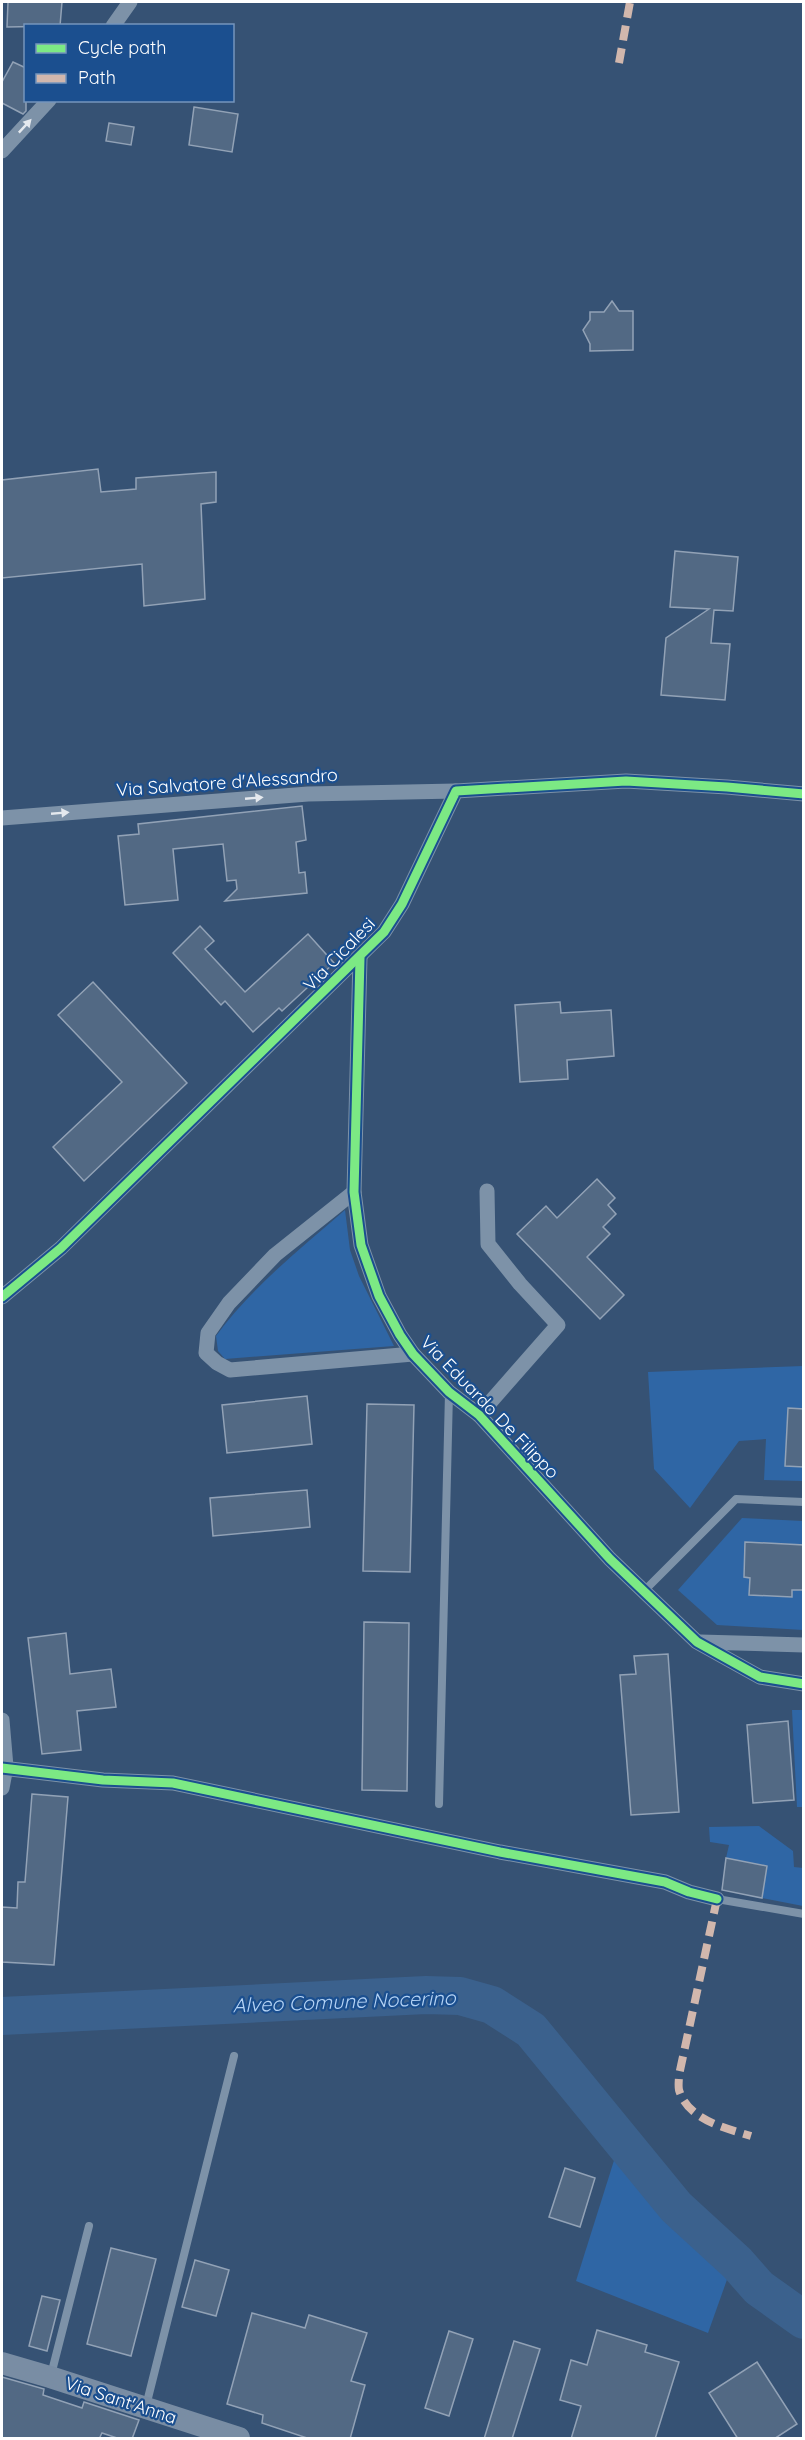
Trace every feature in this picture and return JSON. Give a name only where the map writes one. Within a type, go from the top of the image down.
[{"type":"main road","name":"Via Sant'Anna","points":[[2,2363],[239,2439]]},
{"type":"street","points":[[114,24],[130,2]]},
{"type":"street","points":[[2,151],[47,102]]},
{"type":"street","points":[[456,791],[626,781],[804,794]]},
{"type":"street","name":"Via Salvatore d'Alessandro","points":[[2,818],[308,794],[456,791]]},
{"type":"street","name":"Via Cicalesi","points":[[2,1297],[61,1248],[384,933],[402,904],[456,791]]},
{"type":"street","name":"Via Eduardo De Filippo","points":[[360,958],[354,1192],[361,1245],[378,1296],[413,1354],[449,1392],[479,1415],[643,1592],[697,1642],[760,1677],[804,1684]]},
{"type":"street","name":"Via Eduardo De Filippo","points":[[479,1415],[558,1325],[520,1284],[488,1244],[487,1191]]},
{"type":"street","name":"Via Eduardo De Filippo","points":[[354,1192],[275,1255],[229,1303],[208,1333],[206,1353],[217,1364],[230,1370],[413,1354]]},
{"type":"street","points":[[697,1642],[804,1645]]},
{"type":"street","points":[[2,1720],[4,1768],[2,1788]]},
{"type":"street","points":[[4,1768],[103,1780],[173,1783],[500,1852],[665,1882],[717,1899]]},
{"type":"lane","points":[[438,1804],[449,1392]]},
{"type":"lane","points":[[643,1592],[736,1499],[804,1503]]},
{"type":"lane","points":[[717,1899],[804,1914]]},
{"type":"lane","points":[[146,2408],[234,2056]]},
{"type":"lane","points":[[50,2377],[89,2226]]},
{"type":"shaded area","points":[[345,1210],[350,1250],[359,1276],[394,1346],[225,1359],[218,1351],[216,1336],[230,1318],[277,1270]]},
{"type":"shaded area","points":[[803,1366],[803,1481],[764,1480],[766,1439],[739,1441],[690,1508],[654,1469],[648,1372]]},
{"type":"shaded area","points":[[742,1518],[803,1521],[803,1630],[717,1625],[678,1590]]},
{"type":"shaded area","points":[[792,1710],[803,1710],[803,1807],[797,1807]]},
{"type":"shaded area","points":[[759,1826],[793,1851],[794,1867],[803,1868],[803,1906],[762,1898],[767,1866],[726,1858],[729,1845],[710,1842],[709,1827]]},
{"type":"shaded area","points":[[617,2151],[729,2274],[708,2333],[576,2281]]},
{"type":"building","points":[[8,2],[62,2],[60,24],[24,24],[24,27],[7,27]]},
{"type":"building","points":[[13,62],[24,67],[26,111],[23,114],[2,103],[2,82]]},
{"type":"building","points":[[194,107],[238,114],[232,152],[189,145]]},
{"type":"building","points":[[109,123],[134,127],[131,145],[106,141]]},
{"type":"building","points":[[612,301],[619,311],[633,311],[633,350],[590,351],[590,344],[583,330],[590,320],[590,312],[604,312]]},
{"type":"building","points":[[98,469],[101,492],[136,489],[136,478],[216,472],[216,502],[201,504],[205,599],[144,606],[142,564],[2,578],[2,480]]},
{"type":"building","points":[[675,551],[738,557],[733,611],[714,610],[711,643],[730,644],[725,700],[661,695],[666,638],[709,609],[670,607]]},
{"type":"building","points":[[302,806],[306,840],[296,842],[299,873],[305,872],[307,893],[225,901],[237,889],[236,880],[227,881],[223,844],[173,849],[178,900],[125,905],[118,836],[139,834],[138,824]]},
{"type":"building","points":[[200,926],[214,941],[205,949],[245,992],[308,934],[334,963],[282,1011],[279,1008],[253,1032],[225,1001],[221,1005],[173,953]]},
{"type":"building","points":[[93,982],[187,1083],[84,1181],[53,1147],[122,1082],[58,1015]]},
{"type":"building","points":[[560,1002],[561,1013],[611,1010],[614,1056],[567,1060],[568,1079],[520,1082],[515,1005]]},
{"type":"building","points":[[597,1179],[615,1198],[608,1205],[616,1214],[603,1227],[610,1234],[587,1257],[624,1295],[600,1319],[517,1234],[546,1206],[557,1218]]},
{"type":"building","points":[[307,1396],[312,1444],[227,1453],[222,1405]]},
{"type":"building","points":[[367,1404],[414,1405],[410,1572],[363,1571]]},
{"type":"building","points":[[788,1408],[804,1409],[804,1467],[785,1466]]},
{"type":"building","points":[[307,1490],[310,1527],[213,1536],[210,1498]]},
{"type":"building","points":[[745,1542],[804,1545],[804,1590],[792,1590],[792,1597],[749,1595],[750,1578],[744,1577]]},
{"type":"building","points":[[364,1622],[409,1623],[407,1791],[362,1790]]},
{"type":"building","points":[[66,1633],[70,1674],[111,1669],[116,1707],[77,1711],[81,1750],[42,1754],[28,1638]]},
{"type":"building","points":[[668,1654],[679,1812],[631,1815],[620,1675],[636,1674],[634,1656]]},
{"type":"building","points":[[788,1721],[794,1800],[753,1803],[747,1725]]},
{"type":"building","points":[[32,1794],[68,1797],[54,1965],[2,1962],[2,1907],[17,1908],[18,1882],[25,1882]]},
{"type":"building","points":[[726,1858],[767,1866],[762,1898],[722,1890]]},
{"type":"building","points":[[565,2168],[595,2178],[580,2227],[549,2217]]},
{"type":"building","points":[[111,2248],[156,2259],[131,2356],[87,2344]]},
{"type":"building","points":[[195,2260],[229,2270],[216,2316],[182,2307]]},
{"type":"building","points":[[42,2296],[60,2300],[47,2351],[29,2346]]},
{"type":"building","points":[[252,2313],[305,2328],[309,2315],[367,2333],[351,2381],[365,2385],[350,2439],[310,2439],[262,2423],[263,2415],[227,2404]]},
{"type":"building","points":[[597,2330],[647,2345],[645,2352],[679,2362],[655,2439],[571,2439],[581,2406],[560,2400],[571,2360],[587,2365]]},
{"type":"building","points":[[449,2331],[473,2339],[449,2416],[425,2408]]},
{"type":"building","points":[[514,2341],[540,2349],[512,2439],[484,2439]]},
{"type":"building","points":[[757,2362],[797,2424],[774,2439],[738,2439],[709,2393]]},
{"type":"building","points":[[2,2377],[44,2389],[43,2395],[82,2408],[84,2402],[139,2420],[132,2439],[120,2439],[102,2433],[99,2439],[2,2439]]},
{"type":"waterway","name":"Alveo Comune Nocerino","points":[[2,2016],[426,1995],[460,1996],[492,2005],[531,2030],[676,2207],[737,2263],[759,2288],[804,2320]]},
{"type":"marked path","points":[[619,63],[630,2]]},
{"type":"marked path","points":[[717,1899],[679,2075],[679,2088],[690,2109],[699,2116],[719,2126],[751,2136]]},
{"type":"cycle path","points":[[2,1297],[61,1248],[384,932],[402,904],[456,791],[626,781],[804,794]]},
{"type":"cycle path","points":[[360,958],[354,1192],[361,1245],[379,1296],[400,1335],[413,1354],[449,1392],[479,1415],[610,1559],[697,1642],[760,1677],[804,1684]]},
{"type":"cycle path","points":[[2,1768],[103,1780],[173,1783],[500,1852],[665,1882],[689,1892],[717,1899]]}]
